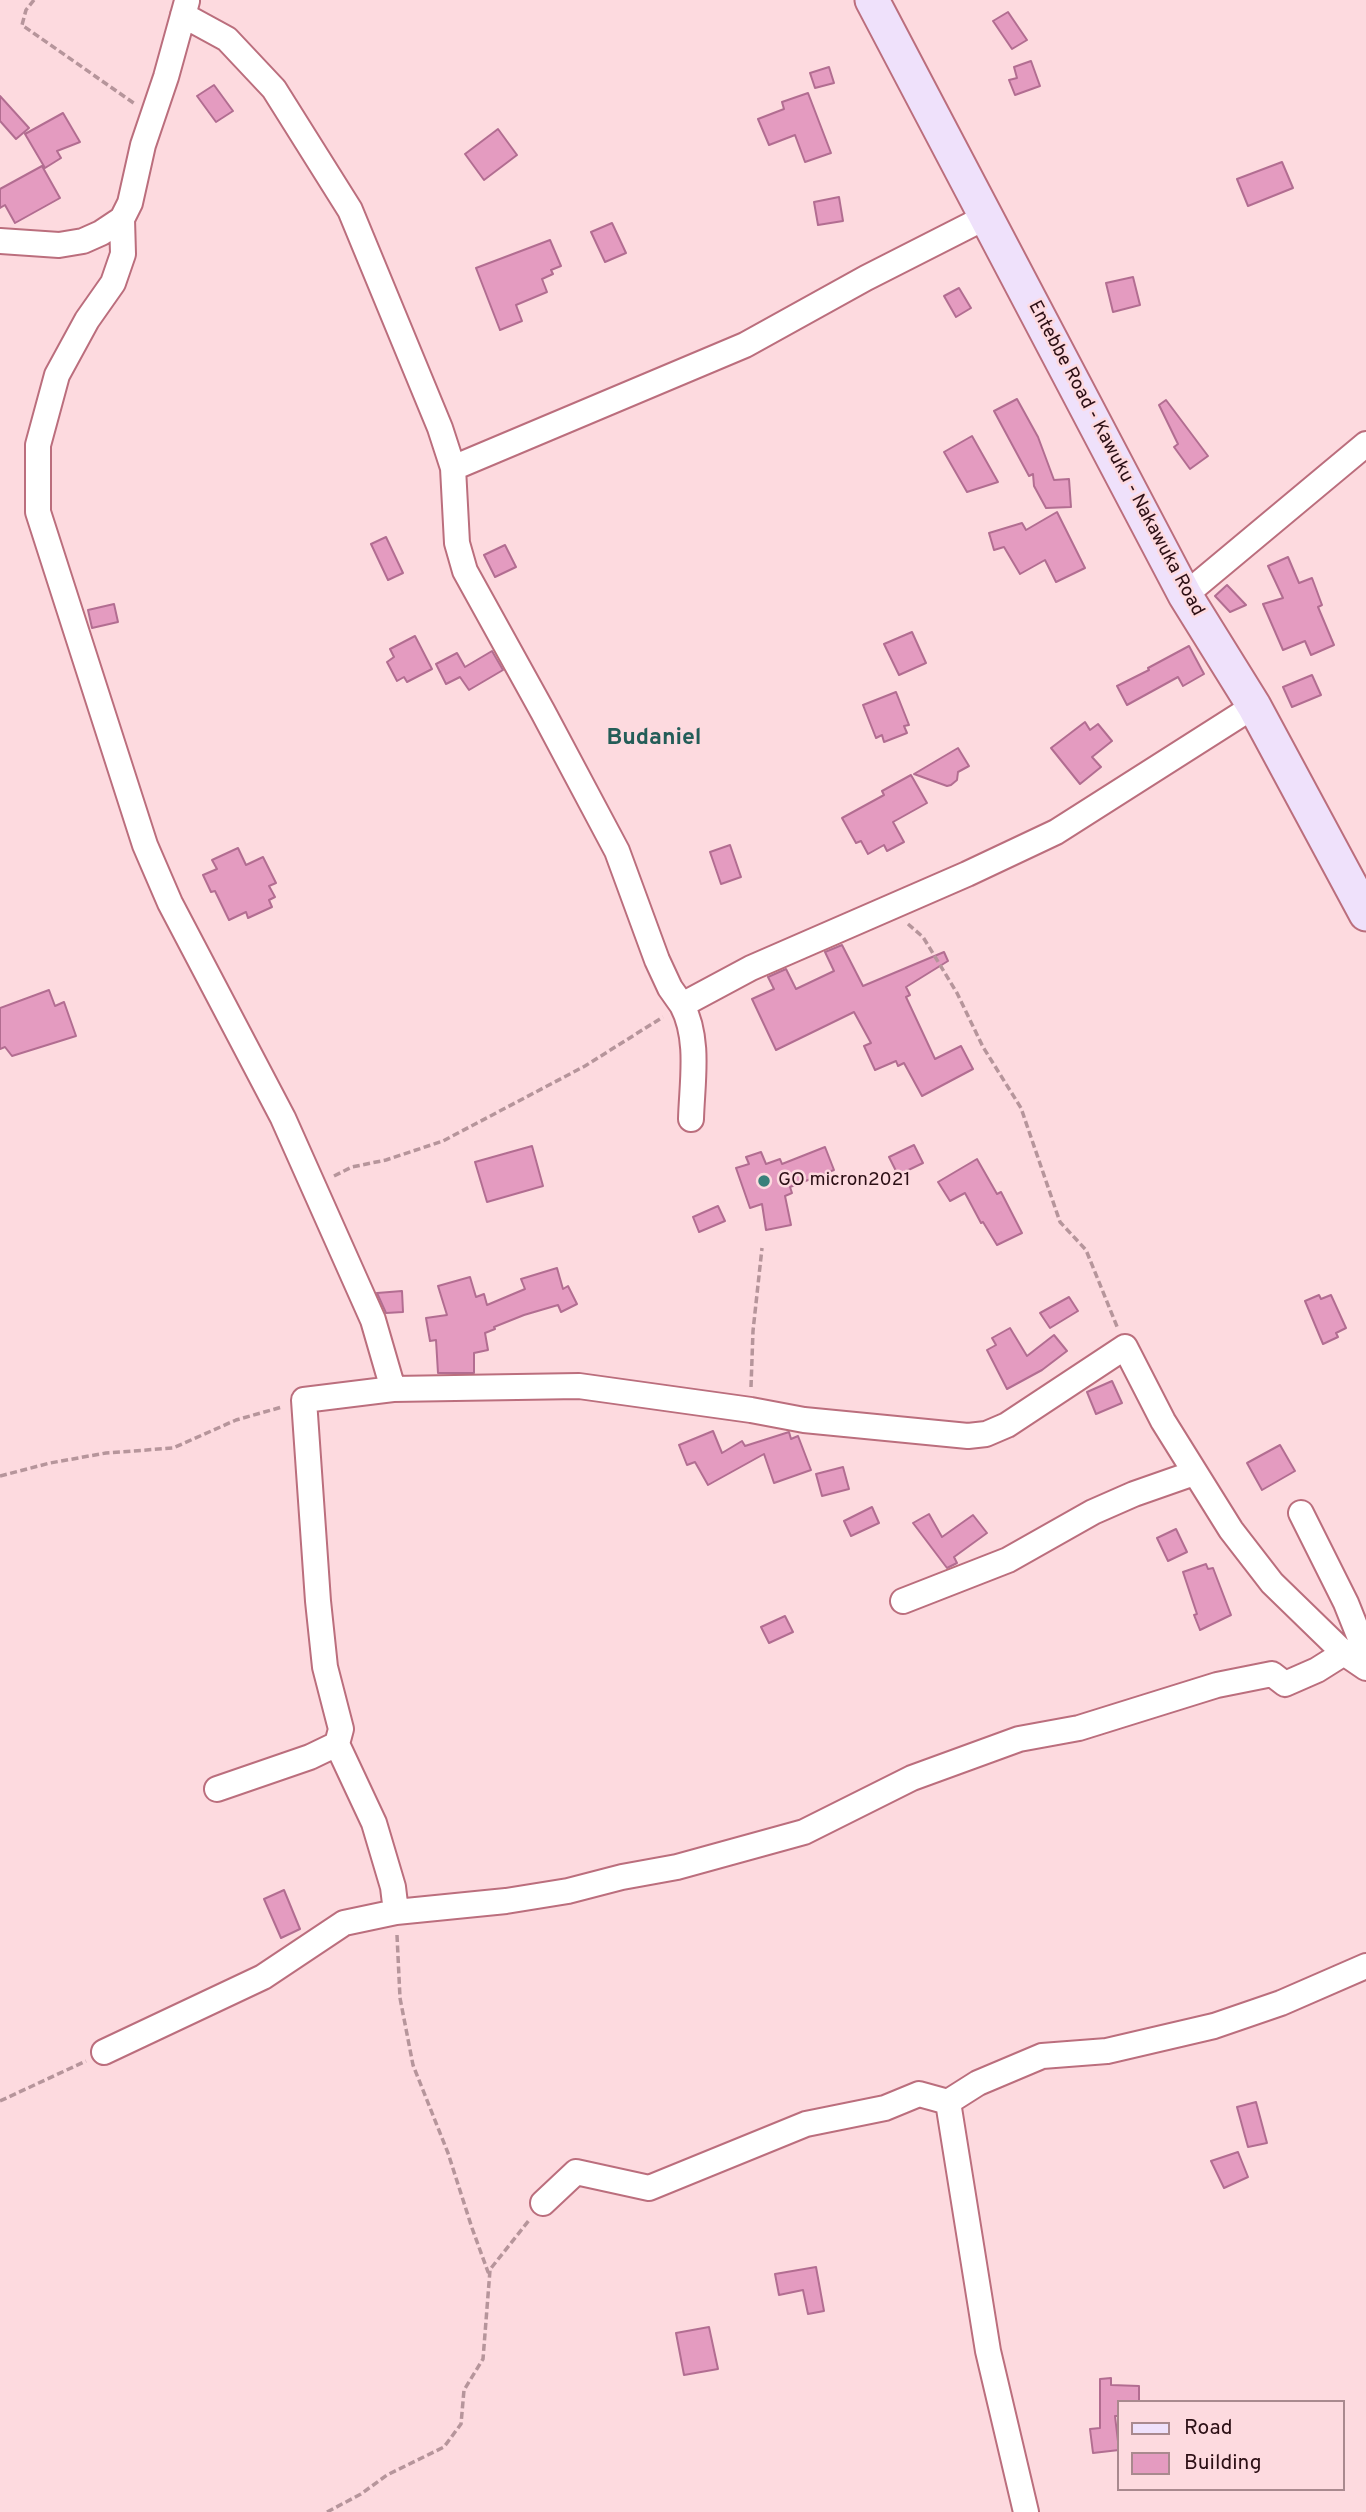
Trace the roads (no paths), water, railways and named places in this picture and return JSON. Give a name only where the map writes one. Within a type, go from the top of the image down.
[{"type":"main road","name":"Entebbe Road - Kawuku - Nakawuka Road","points":[[872,0],[1185,595],[1254,706],[1366,914]]},
{"type":"street","points":[[393,1389],[373,1320],[310,1178],[259,1069],[170,903],[145,845],[38,512],[38,445],[57,375],[87,320],[113,284],[123,254],[122,219],[130,203],[142,145],[166,77],[185,7],[227,39],[274,89],[350,210],[440,428],[453,468],[457,543],[465,571],[544,712],[617,851],[657,960],[691,1022],[691,1119]]},
{"type":"street","points":[[453,468],[745,345],[866,278],[986,217]]},
{"type":"street","points":[[0,241],[59,245],[83,241],[122,219]]},
{"type":"street","points":[[1185,595],[1366,444]]},
{"type":"street","points":[[682,1005],[751,968],[1010,855],[1056,832],[1254,706]]},
{"type":"street","points":[[396,1912],[393,1887],[374,1824],[337,1744],[341,1729],[325,1667],[304,1400],[393,1389],[579,1386],[804,1420],[968,1436],[986,1434],[1007,1425],[1125,1347],[1163,1421],[1231,1530],[1272,1583],[1355,1653],[1366,1668]]},
{"type":"street","points":[[902,1601],[1008,1560],[1093,1512],[1194,1473]]},
{"type":"street","points":[[1301,1513],[1346,1603],[1355,1653]]},
{"type":"street","points":[[104,2052],[263,1977],[344,1923],[396,1912],[506,1901],[568,1891],[677,1867],[804,1832],[912,1778],[1019,1739],[1079,1728],[1217,1685],[1272,1674],[1285,1684],[1355,1653]]},
{"type":"street","points":[[217,1789],[310,1757],[337,1744]]},
{"type":"street","points":[[544,2203],[576,2172],[649,2188],[806,2124],[885,2108],[919,2094],[948,2102],[978,2083],[1042,2056],[1107,2051],[1214,2026],[1281,2003],[1366,1966]]},
{"type":"street","points":[[948,2102],[988,2351],[1026,2512]]},
{"type":"place","name":"GO micron2021","points":[[764,1181]]},
{"type":"district","name":"Budaniel","points":[[654,739]]}]
